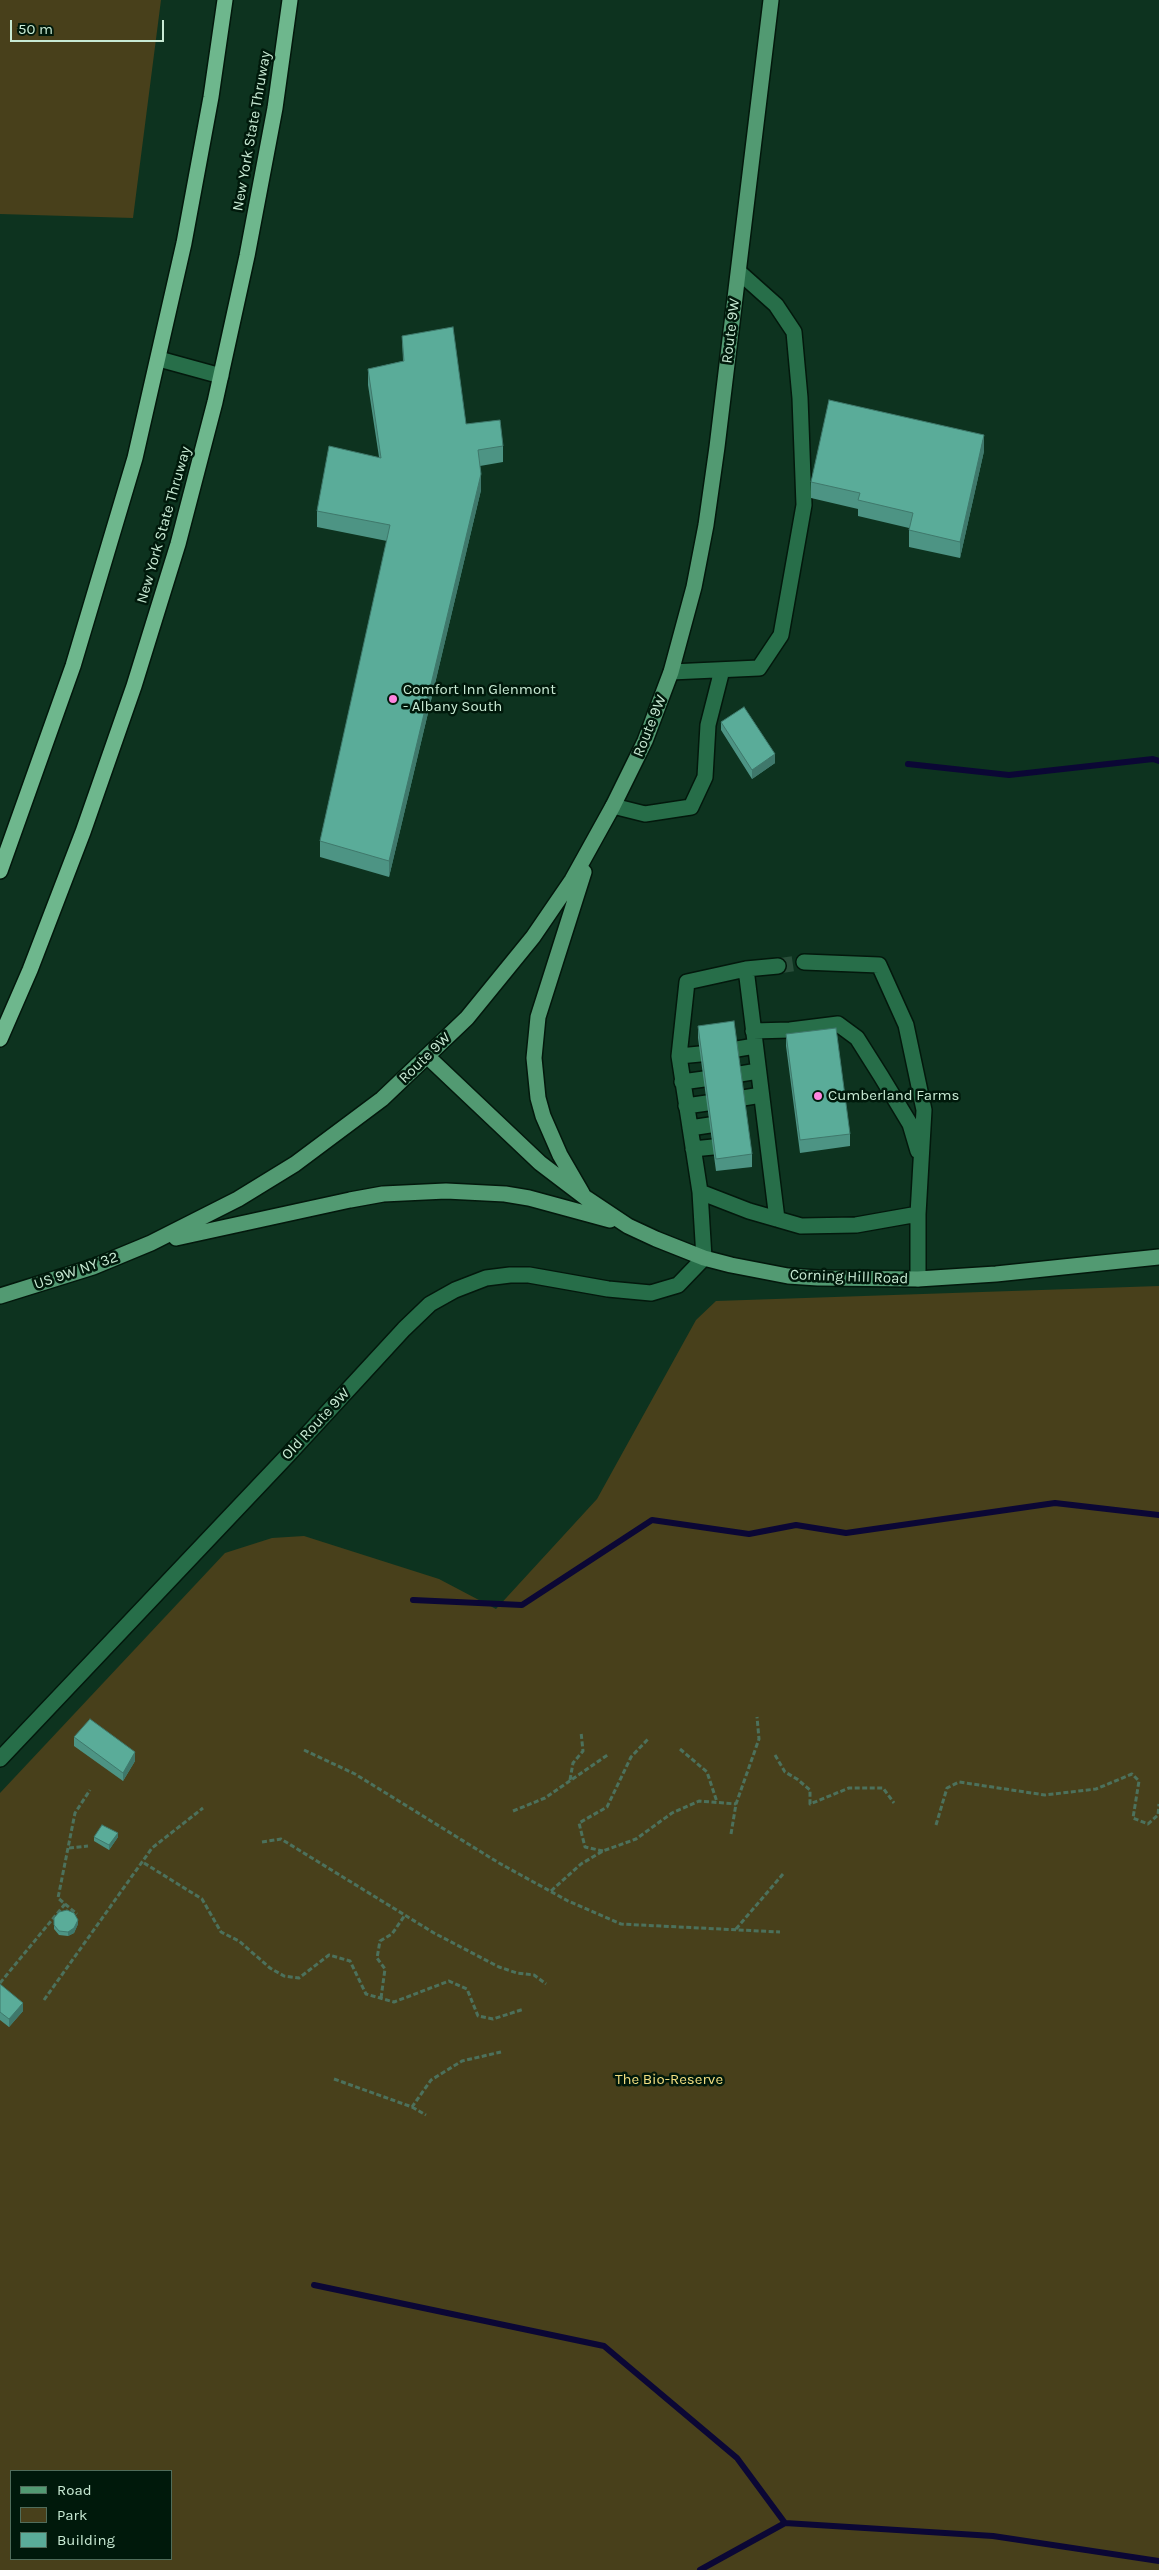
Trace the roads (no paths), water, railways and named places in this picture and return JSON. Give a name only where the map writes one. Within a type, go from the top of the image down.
[{"type":"highway","points":[[0,870],[48,739],[94,600],[134,458],[159,359],[198,170],[225,0]]},
{"type":"highway","name":"New York State Thruway","points":[[0,1038],[60,894],[131,695],[178,544],[221,376],[262,182],[290,0]]},
{"type":"main road","name":"Route 9W","points":[[151,1243],[221,1208],[294,1164],[370,1108],[428,1057],[467,1018],[553,911],[613,806],[645,741],[671,672],[689,610],[706,525],[739,272],[771,0]]},
{"type":"main road","points":[[586,1198],[560,1155],[543,1116],[538,1098],[534,1058],[541,1008],[593,844]]},
{"type":"main road","name":"Corning Hill Road","points":[[428,1057],[540,1163],[586,1198],[628,1226],[704,1258],[740,1267],[795,1276],[850,1279],[918,1279],[996,1274],[1159,1257]]},
{"type":"main road","points":[[151,1243],[383,1194],[446,1191],[505,1194],[529,1198],[628,1226]]},
{"type":"main road","name":"US 9W NY 32","points":[[0,1296],[93,1267],[151,1243]]},
{"type":"street","points":[[671,672],[759,668],[780,635],[804,505],[800,398],[794,332],[776,304],[739,272]]},
{"type":"street","points":[[159,359],[221,376]]},
{"type":"street","points":[[613,806],[645,814],[691,807],[705,777],[708,724],[722,670]]},
{"type":"street","points":[[804,962],[879,966],[906,1025],[924,1110],[918,1214],[918,1279]]},
{"type":"street","points":[[704,1258],[700,1192],[679,1056],[687,982],[746,969],[778,966]]},
{"type":"street","points":[[746,969],[776,1219]]},
{"type":"street","points":[[753,1030],[790,1030],[838,1024],[857,1038],[910,1124],[921,1160]]},
{"type":"street","points":[[736,1049],[755,1046]]},
{"type":"street","points":[[679,1056],[700,1054]]},
{"type":"street","points":[[740,1074],[758,1071]]},
{"type":"street","points":[[682,1082],[704,1079]]},
{"type":"street","points":[[743,1098],[761,1095]]},
{"type":"street","points":[[686,1106],[707,1104]]},
{"type":"street","points":[[746,1121],[764,1119]]},
{"type":"street","points":[[690,1128],[710,1125]]},
{"type":"street","points":[[749,1142],[767,1141]]},
{"type":"street","points":[[693,1150],[713,1147]]},
{"type":"street","points":[[700,1192],[801,1226],[856,1225],[918,1214]]},
{"type":"street","name":"Old Route 9W","points":[[0,1759],[288,1455],[404,1329],[430,1304],[455,1290],[478,1281],[510,1275],[529,1275],[608,1289],[651,1293],[678,1285],[704,1258]]},
{"type":"waterway","points":[[908,764],[1009,775],[1153,759],[1159,761]]},
{"type":"waterway","points":[[413,1600],[522,1605],[652,1520],[749,1534],[796,1525],[846,1533],[1055,1503],[1159,1515]]},
{"type":"waterway","points":[[314,2285],[604,2346],[737,2458],[785,2523]]},
{"type":"waterway","points":[[700,2570],[785,2523],[993,2536],[1159,2561]]},
{"type":"tunnel","points":[[778,966],[804,962]]},
{"type":"place","name":"Comfort Inn Glenmont - Albany South","points":[[393,699]]},
{"type":"place","name":"Cumberland Farms","points":[[818,1096]]},
{"type":"park label","name":"The Bio-Reserve","points":[[669,2080]]}]
